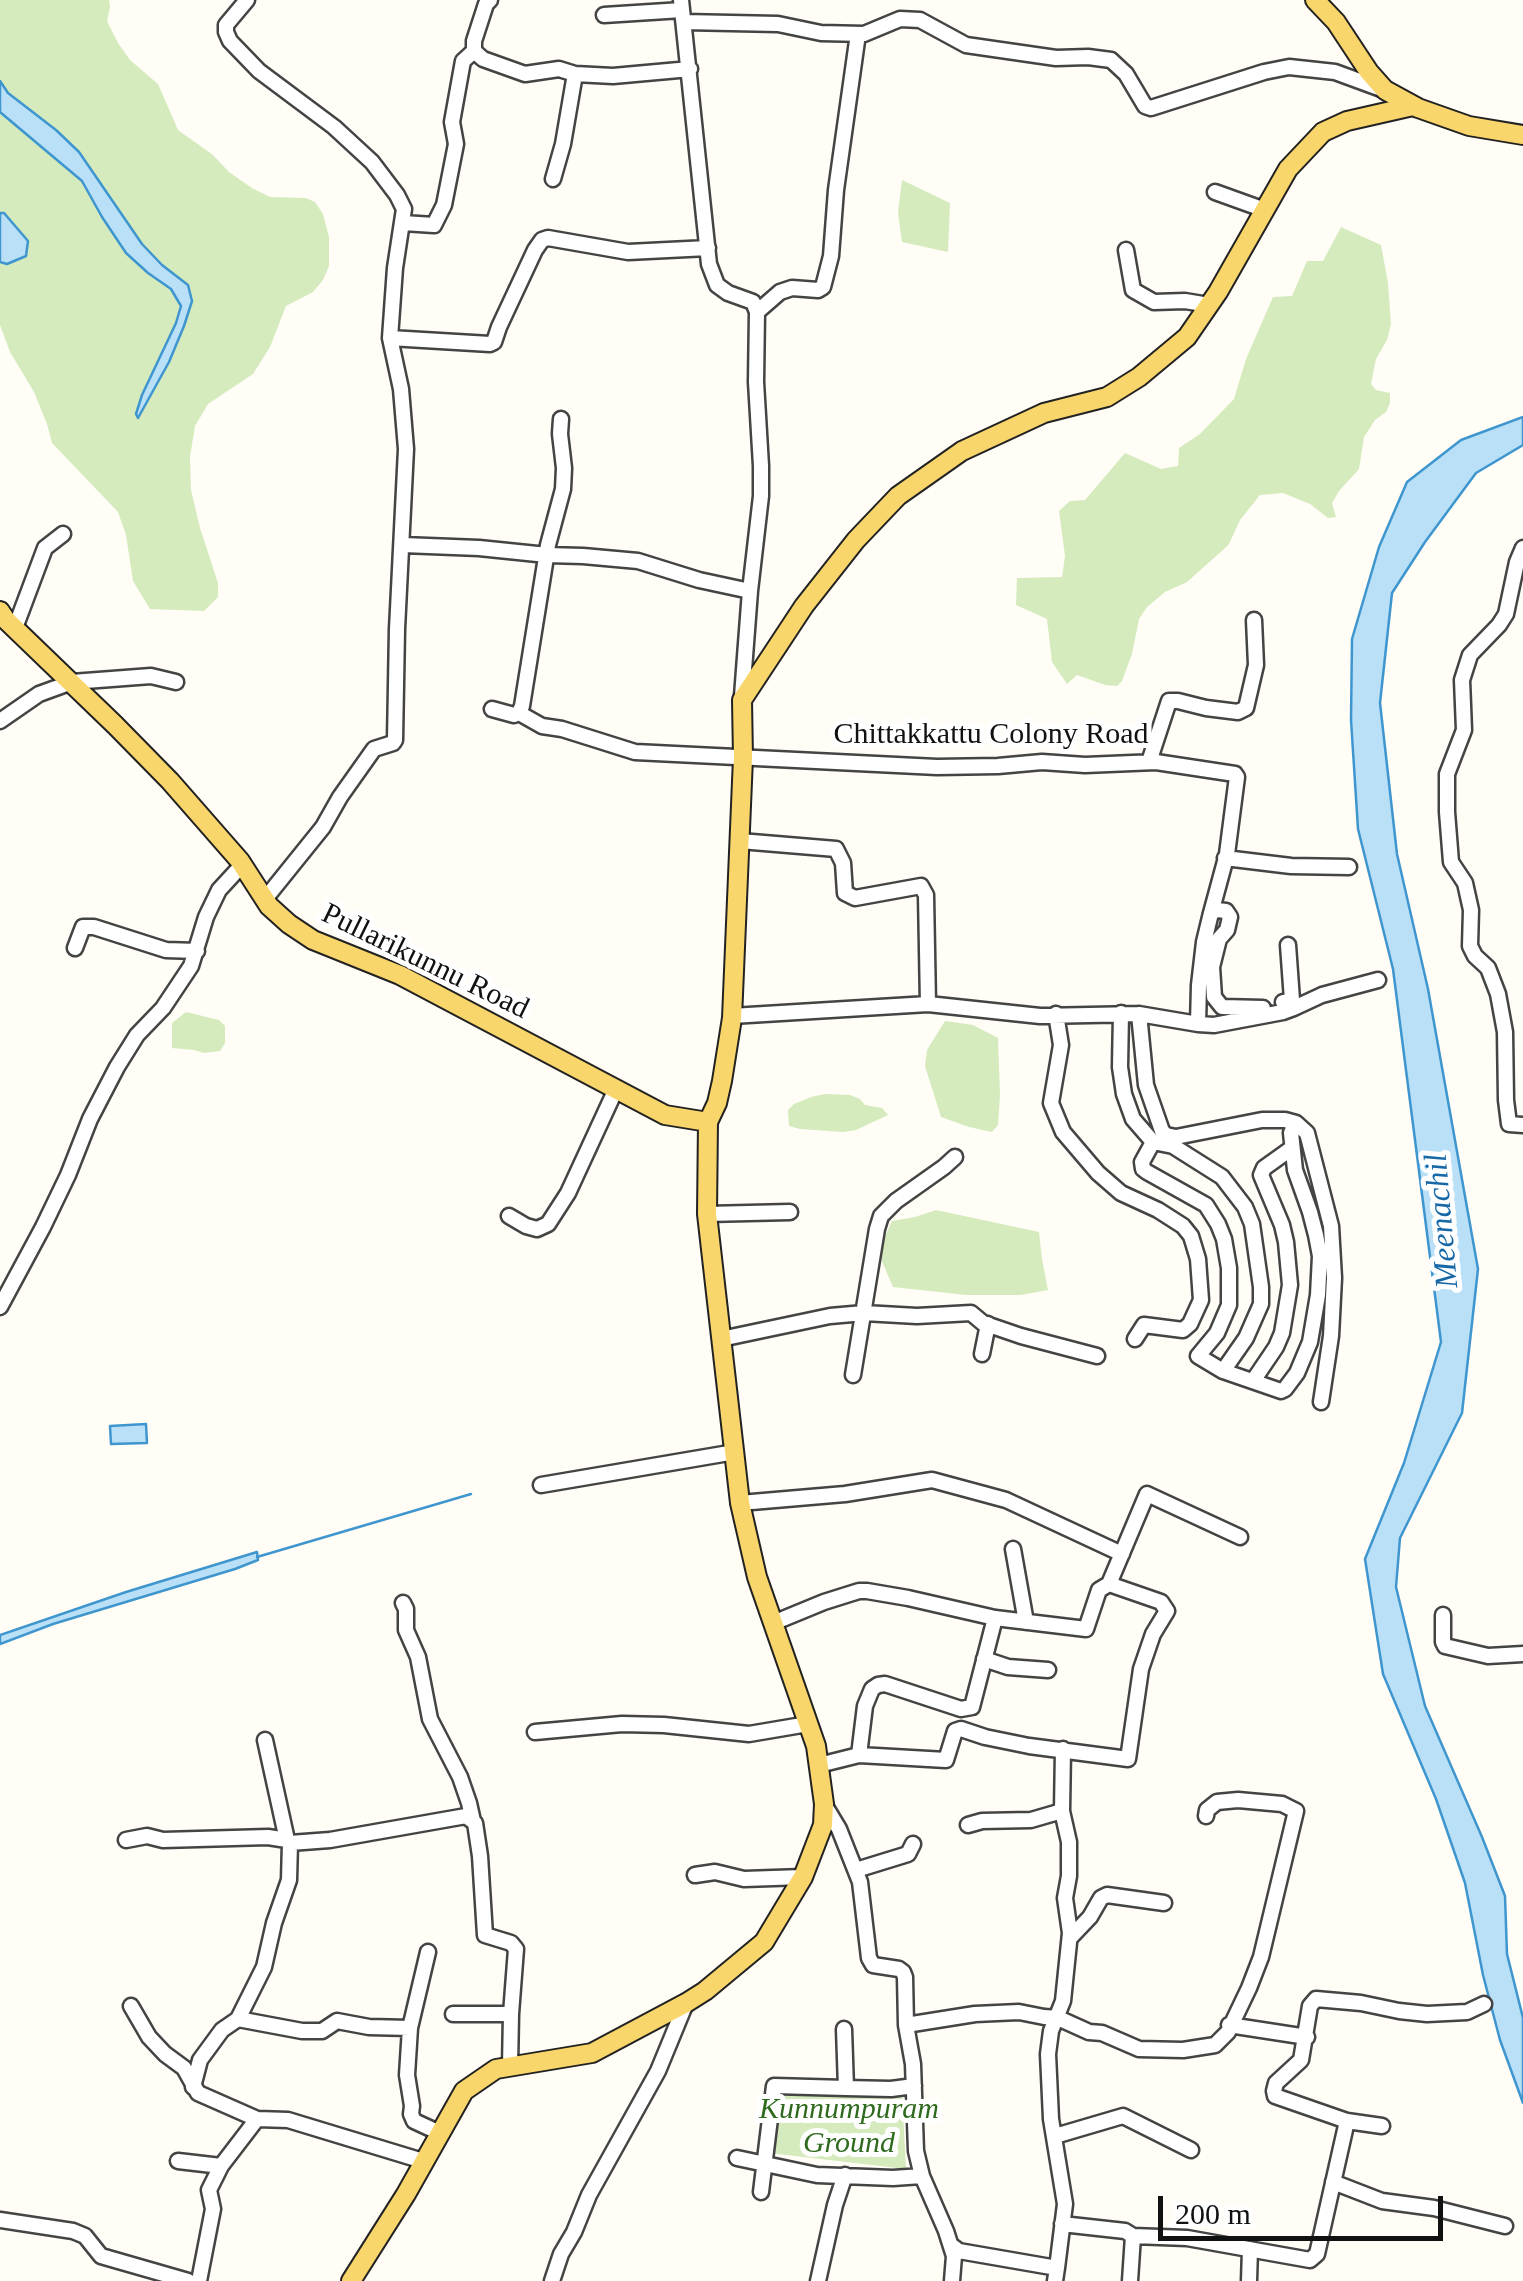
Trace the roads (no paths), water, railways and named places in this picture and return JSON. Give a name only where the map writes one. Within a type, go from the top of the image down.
[{"type":"main road","points":[[1315,0],[1336,22],[1385,90],[1414,106],[1468,126],[1523,135]]},
{"type":"main road","points":[[356,2280],[464,2090],[496,2069],[592,2053],[686,2004],[764,1942],[803,1876],[823,1825],[816,1746],[757,1576],[740,1503],[707,1214],[708,1122],[722,1082],[732,1016],[744,758],[742,700],[804,606],[856,540],[898,496],[962,451],[1044,413],[1106,397],[1139,377],[1187,336],[1288,169],[1324,132],[1346,122],[1414,106]]},
{"type":"main road","name":"Pullarikunnu Road","points":[[0,611],[180,793],[242,865],[269,906],[289,924],[314,940],[400,975],[665,1115],[708,1122]]},
{"type":"street","points":[[247,0],[226,25],[230,40],[258,71],[334,127],[372,162],[404,209],[390,338],[401,389],[406,449],[396,740],[374,749],[323,827],[265,899]]},
{"type":"street","points":[[490,0],[474,50],[483,59],[525,74],[559,68],[575,74],[613,76],[690,68]]},
{"type":"street","points":[[604,15],[682,11],[820,33],[858,34],[900,18],[920,20],[966,45],[1056,58],[1088,56],[1110,60],[1126,74],[1144,106],[1151,108],[1289,66],[1335,72],[1385,90]]},
{"type":"street","points":[[682,11],[709,264],[717,286],[753,302],[756,312],[761,496],[742,700]]},
{"type":"street","points":[[756,312],[780,292],[792,288],[818,290],[826,281],[858,34]]},
{"type":"street","points":[[403,223],[434,225],[444,205],[456,144],[452,122],[463,61],[474,50]]},
{"type":"street","points":[[553,179],[575,74]]},
{"type":"street","points":[[1215,192],[1265,210]]},
{"type":"street","points":[[390,338],[494,342],[535,250],[548,238],[628,252],[708,248]]},
{"type":"street","points":[[1126,250],[1133,290],[1154,302],[1209,305]]},
{"type":"street","points":[[519,713],[547,555],[563,490],[561,420]]},
{"type":"street","points":[[15,628],[44,548],[63,534]]},
{"type":"street","points":[[403,544],[638,561],[698,580],[750,590]]},
{"type":"street","points":[[1523,548],[1506,614],[1470,655],[1462,680],[1464,730],[1447,774],[1450,862],[1465,883],[1471,910],[1470,946],[1488,968],[1498,994],[1505,1032],[1509,1124],[1523,1125]]},
{"type":"street","points":[[1150,762],[1169,702],[1178,700],[1238,712],[1246,708],[1256,666],[1254,620]]},
{"type":"street","points":[[0,721],[39,694],[72,682],[151,676],[176,682]]},
{"type":"street","name":"Chittakkattu Colony Road","points":[[492,709],[514,716],[519,713],[542,726],[635,752],[937,767],[1150,762],[1237,775],[1226,858]]},
{"type":"street","points":[[740,841],[836,849],[842,863],[845,893],[855,898],[922,886],[926,895],[928,1004]]},
{"type":"street","points":[[1198,1024],[1200,963],[1226,858],[1291,866],[1349,867]]},
{"type":"street","points":[[0,1307],[7,1277],[68,1175],[90,1118],[117,1067],[192,966],[218,890],[242,865]]},
{"type":"street","points":[[1211,913],[1226,910],[1230,917],[1212,967],[1214,997],[1222,1007],[1260,1009],[1293,1004],[1378,980]]},
{"type":"street","points":[[74,948],[84,927],[94,927],[166,950],[197,951]]},
{"type":"street","points":[[1288,945],[1293,1004]]},
{"type":"street","points":[[732,1016],[928,1004],[1040,1016],[1139,1014],[1214,1025],[1283,1012],[1293,1004]]},
{"type":"street","points":[[1121,1013],[1120,1068],[1132,1119],[1153,1142],[1173,1146],[1222,1177],[1245,1208],[1256,1242],[1262,1287],[1260,1304],[1246,1338],[1223,1371]]},
{"type":"street","points":[[1056,1014],[1061,1045],[1052,1102],[1064,1132],[1098,1173],[1121,1193],[1183,1226],[1198,1258],[1201,1300],[1190,1324],[1183,1330],[1144,1325],[1135,1339]]},
{"type":"street","points":[[1139,1014],[1146,1085],[1166,1135],[1262,1120],[1285,1120],[1293,1135],[1295,1170],[1320,1256],[1310,1342],[1297,1373],[1285,1389],[1280,1391],[1223,1371],[1198,1356],[1216,1333],[1229,1305],[1224,1239],[1206,1205],[1143,1169],[1142,1162],[1153,1142]]},
{"type":"street","points":[[509,1216],[538,1229],[548,1224],[568,1193],[616,1089]]},
{"type":"street","points":[[1173,1146],[1256,1129],[1293,1135],[1307,1133],[1331,1226],[1334,1278],[1331,1336],[1321,1402]]},
{"type":"street","points":[[1253,1381],[1282,1333],[1290,1285],[1282,1225],[1261,1175],[1293,1135]]},
{"type":"street","points":[[853,1375],[881,1216],[955,1157]]},
{"type":"street","points":[[707,1214],[790,1212]]},
{"type":"street","points":[[722,1339],[830,1316],[971,1313],[1021,1336],[1097,1356]]},
{"type":"street","points":[[982,1354],[988,1324]]},
{"type":"street","points":[[540,1485],[735,1452]]},
{"type":"street","points":[[740,1503],[845,1494],[932,1480],[1006,1500],[1122,1554]]},
{"type":"street","points":[[772,1623],[859,1591],[995,1618],[1086,1630],[1099,1590],[1109,1584],[1147,1494],[1240,1537]]},
{"type":"street","points":[[1013,1549],[1026,1622]]},
{"type":"street","points":[[961,1728],[1030,1746],[1128,1759],[1141,1669],[1153,1634],[1167,1611],[1161,1602],[1109,1584]]},
{"type":"street","points":[[403,1603],[406,1630],[424,1679],[430,1719],[470,1803],[480,1856],[485,1935],[516,1949],[510,2066]]},
{"type":"street","points":[[1443,1615],[1445,1646],[1488,1656],[1523,1654]]},
{"type":"street","points":[[819,1765],[859,1755],[946,1760],[955,1731],[961,1728],[974,1704],[995,1618]]},
{"type":"street","points":[[984,1659],[1048,1670]]},
{"type":"street","points":[[859,1755],[865,1706],[878,1684],[970,1709]]},
{"type":"street","points":[[534,1732],[622,1724],[749,1734],[808,1724]]},
{"type":"street","points":[[193,2087],[200,2060],[222,2030],[238,2019],[264,1967],[274,1923],[290,1880],[289,1842],[266,1740]]},
{"type":"street","points":[[950,2245],[959,2251],[1056,2274],[1065,2204],[1051,2120],[1048,2054],[1051,2031],[1063,2002],[1070,1938],[1065,1898],[1069,1842],[1062,1812],[1063,1749]]},
{"type":"street","points":[[906,2025],[975,2014],[1019,2012],[1058,2018],[1139,2049],[1183,2050],[1215,2045],[1224,2038],[1261,1957],[1296,1811],[1282,1804],[1238,1800],[1216,1802],[1206,1816]]},
{"type":"street","points":[[824,1804],[856,1870],[869,1958],[873,1964],[903,1972],[906,2025],[914,2064],[916,2151],[954,2256],[952,2281]]},
{"type":"street","points":[[968,1825],[1031,1820],[1062,1812]]},
{"type":"street","points":[[126,1840],[146,1836],[163,1840],[330,1840],[449,1818],[466,1816],[473,1821]]},
{"type":"street","points":[[856,1870],[908,1854],[913,1844]]},
{"type":"street","points":[[695,1875],[715,1872],[744,1880],[803,1876]]},
{"type":"street","points":[[1070,1938],[1107,1895],[1164,1903]]},
{"type":"street","points":[[428,1952],[410,2028],[408,2075],[414,2121],[440,2133]]},
{"type":"street","points":[[1382,2126],[1347,2121],[1276,2096],[1276,2083],[1302,2060],[1310,2006],[1316,1999],[1427,2014],[1466,2012],[1484,2004]]},
{"type":"street","points":[[552,2281],[589,2195],[658,2071],[686,2004]]},
{"type":"street","points":[[131,2006],[149,2037],[184,2068],[198,2093],[257,2119],[288,2120],[423,2160]]},
{"type":"street","points":[[453,2014],[510,2014]]},
{"type":"street","points":[[238,2019],[302,2032],[322,2030],[336,2021],[410,2028]]},
{"type":"street","points":[[1229,2026],[1307,2037]]},
{"type":"street","points":[[844,2029],[846,2088]]},
{"type":"street","points":[[761,2192],[774,2086],[914,2086]]},
{"type":"street","points":[[1055,2136],[1123,2116],[1192,2150]]},
{"type":"street","points":[[200,2281],[212,2209],[210,2190],[221,2166],[257,2119]]},
{"type":"street","points":[[1062,2224],[1133,2236],[1187,2238],[1305,2260],[1314,2258],[1347,2121]]},
{"type":"street","points":[[737,2158],[792,2171],[893,2178],[922,2176]]},
{"type":"street","points":[[178,2160],[221,2166]]},
{"type":"street","points":[[818,2281],[845,2175]]},
{"type":"street","points":[[1333,2182],[1382,2201],[1434,2208],[1505,2226]]},
{"type":"street","points":[[0,2220],[73,2231],[85,2236],[101,2256],[188,2281]]},
{"type":"street","points":[[1130,2281],[1133,2236]]},
{"type":"street","points":[[1249,2281],[1250,2249]]},
{"type":"water","points":[[0,81],[8,93],[79,152],[142,244],[188,285],[192,301],[184,326],[138,418],[142,395],[181,306],[171,289],[126,253],[82,181],[0,112]]},
{"type":"water","points":[[0,213],[28,241],[26,256],[7,264],[0,262]]},
{"type":"water","name":"Meenachil","points":[[1523,417],[1523,445],[1476,473],[1392,593],[1380,703],[1397,854],[1428,989],[1478,1269],[1462,1413],[1400,1538],[1396,1587],[1425,1706],[1505,1896],[1507,1954],[1523,2018],[1523,2103],[1500,2040],[1465,1883],[1436,1799],[1383,1674],[1365,1559],[1404,1463],[1441,1342],[1393,969],[1358,829],[1351,720],[1352,639],[1379,547],[1407,482],[1461,440]]},
{"type":"water","points":[[146,1424],[147,1443],[111,1444],[110,1426]]},
{"type":"water","points":[[257,1552],[258,1560],[235,1569],[0,1644],[0,1635]]},
{"type":"waterway","points":[[257,1557],[471,1494]]},
{"type":"park label","name":"Kunnumpuram Ground","points":[[849,2127]]}]
